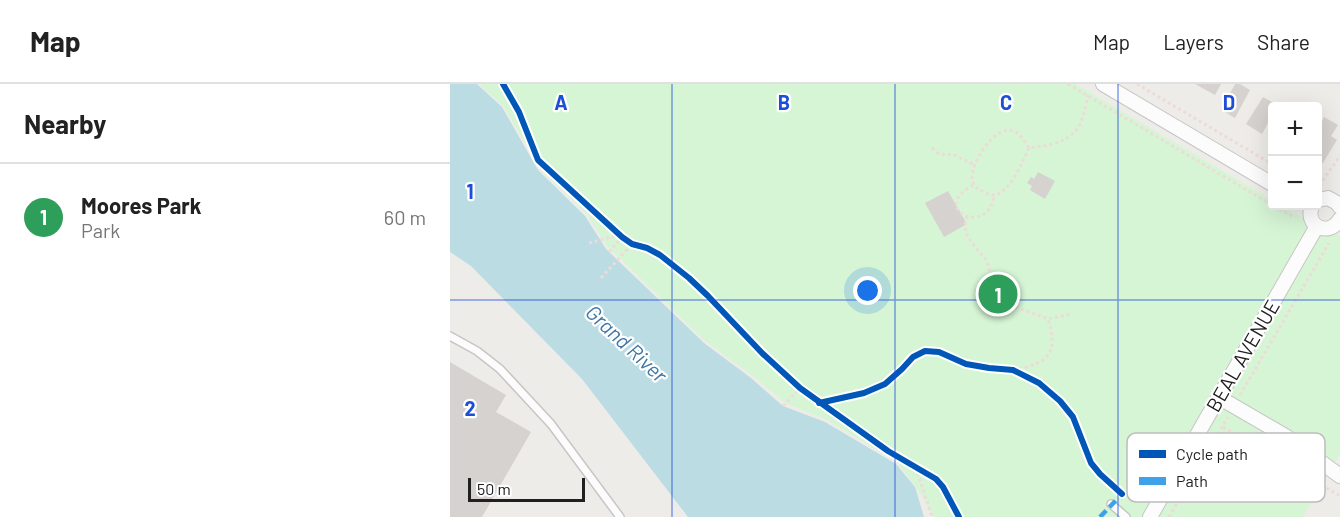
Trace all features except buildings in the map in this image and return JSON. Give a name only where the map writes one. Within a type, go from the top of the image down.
[{"type":"street","points":[[1103,84],[1268,182]]},
{"type":"street","points":[[1311,210],[1310,215],[1317,226],[1327,229],[1336,225],[1339,210],[1322,199]]},
{"type":"street","name":"BEAL AVENUE","points":[[1199,433],[1317,226]]},
{"type":"street","points":[[1220,398],[1280,433]]},
{"type":"street","points":[[1325,465],[1340,476]]},
{"type":"street","name":"BEAL AVENUE","points":[[1150,517],[1159,502]]},
{"type":"lane","points":[[450,336],[477,351],[500,369],[551,424],[620,517]]},
{"type":"lane","points":[[1111,504],[1126,517]]},
{"type":"path","points":[[1068,84],[1268,202]]},
{"type":"path","points":[[1137,84],[1268,162]]},
{"type":"path","points":[[1029,148],[1053,145],[1070,137],[1082,121],[1088,95]]},
{"type":"path","points":[[1010,129],[1019,134],[1029,148],[1022,165],[1000,193],[994,195],[978,190],[973,185],[975,165],[986,145],[997,133],[1010,129]]},
{"type":"path","points":[[932,148],[939,154],[954,155],[975,165]]},
{"type":"path","points":[[1322,180],[1340,155]]},
{"type":"path","points":[[973,185],[959,195],[956,204],[963,216],[977,218],[989,211],[994,195]]},
{"type":"path","points":[[1281,210],[1295,218]]},
{"type":"path","points":[[967,216],[966,233],[986,260],[995,285],[1013,306],[1048,319],[1071,314]]},
{"type":"path","points":[[589,243],[621,236],[609,252]]},
{"type":"path","points":[[1218,433],[1330,240]]},
{"type":"path","points":[[601,278],[632,244]]},
{"type":"path","points":[[1013,370],[1034,365],[1050,354],[1052,333],[1048,319]]},
{"type":"path","points":[[783,406],[801,388]]},
{"type":"path","points":[[1222,426],[1234,433]]},
{"type":"path","points":[[916,467],[932,517]]},
{"type":"path","points":[[1325,487],[1340,496]]},
{"type":"path","points":[[1169,517],[1178,502]]},
{"type":"green space","points":[[479,84],[1076,84],[1268,198],[1268,210],[1289,210],[1340,236],[1340,454],[1325,480],[1325,433],[1127,433],[1127,502],[1312,502],[1303,517],[934,517],[916,487],[897,462],[827,420],[785,403],[705,341],[607,246],[587,214],[541,170],[504,107]]},
{"type":"water","name":"Grand River","points":[[450,84],[477,84],[502,107],[538,170],[585,216],[606,249],[704,343],[751,378],[783,406],[825,422],[896,464],[915,487],[924,517],[688,517],[582,379],[471,266],[450,252]]},
{"type":"marked path","points":[[1100,517],[1127,491]]},
{"type":"cycle path","points":[[503,84],[519,112],[538,160],[622,237],[632,244],[660,255],[689,278],[762,353],[800,388],[888,451],[936,479],[943,487],[959,517]]},
{"type":"cycle path","points":[[819,403],[864,393],[885,384],[913,357],[925,351],[939,352],[966,364],[1013,370],[1039,383],[1060,401],[1073,417],[1091,463],[1122,494]]},
{"type":"place","name":"Moores Park","points":[[998,294]]}]
